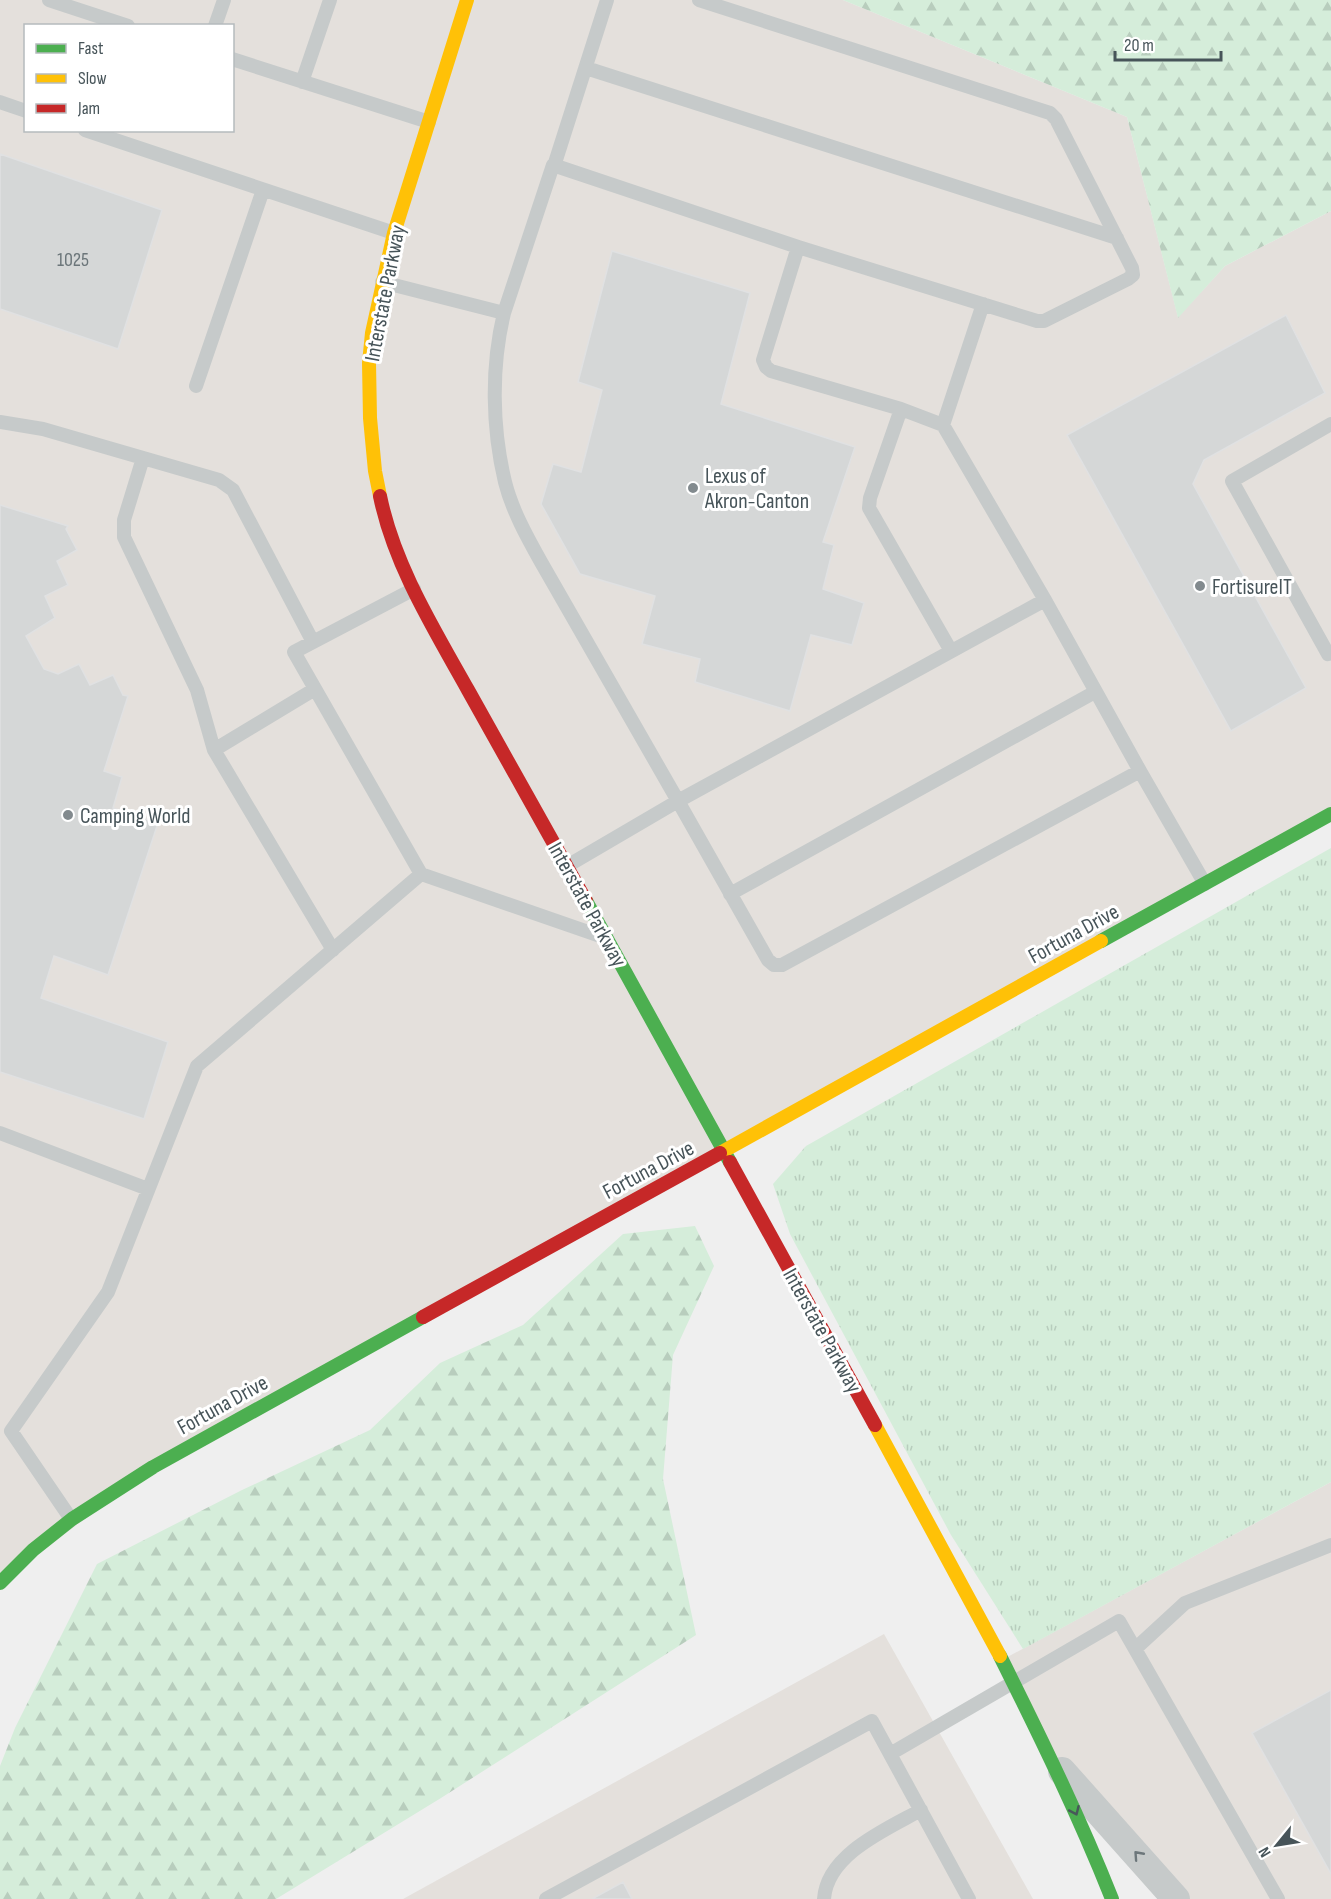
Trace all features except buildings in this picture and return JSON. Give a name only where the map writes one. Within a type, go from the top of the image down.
[{"type":"street","name":"Interstate Parkway","points":[[467,0],[394,233],[372,333],[369,363],[370,418],[375,471],[385,520],[414,589],[435,631],[726,1151],[986,1626],[1051,1758],[1112,1899]]},
{"type":"street","name":"Fortuna Drive","points":[[0,1583],[5,1571],[72,1519],[164,1461],[1331,814]]},
{"type":"street","name":"Interstate Parkway","points":[[1051,1758],[1176,1899]]},
{"type":"lane","points":[[49,0],[122,24]]},
{"type":"lane","points":[[216,24],[224,0]]},
{"type":"lane","points":[[302,82],[330,0]]},
{"type":"lane","points":[[607,0],[504,313],[497,341],[494,408],[505,483],[520,523],[541,562],[768,960],[774,965],[782,965],[1140,771]]},
{"type":"lane","points":[[554,166],[798,247],[1037,321],[1044,321],[1133,275],[1132,268],[1117,238],[1056,119],[1050,113],[699,0]]},
{"type":"lane","points":[[234,60],[429,122]]},
{"type":"lane","points":[[586,68],[1117,238]]},
{"type":"lane","points":[[0,102],[24,110]]},
{"type":"lane","points":[[91,132],[394,233]]},
{"type":"lane","points":[[196,386],[263,189]]},
{"type":"lane","points":[[798,247],[763,360],[766,367],[771,371],[901,409],[943,425],[1045,600],[1205,884]]},
{"type":"lane","points":[[382,282],[504,313]]},
{"type":"lane","points":[[943,425],[983,304]]},
{"type":"lane","points":[[901,409],[870,498],[869,508],[951,651]]},
{"type":"lane","points":[[0,422],[43,429],[219,480],[233,490],[313,642]]},
{"type":"lane","points":[[1331,424],[1232,481],[1328,654],[1331,653]]},
{"type":"lane","points":[[143,458],[124,520],[124,537],[197,690],[214,750],[333,950]]},
{"type":"lane","points":[[414,589],[294,652],[421,874],[608,938]]},
{"type":"lane","points":[[567,866],[678,801],[1045,600]]},
{"type":"lane","points":[[214,750],[315,689]]},
{"type":"lane","points":[[730,894],[1095,692]]},
{"type":"lane","points":[[72,1519],[11,1431],[108,1292],[196,1066],[421,874]]},
{"type":"lane","points":[[0,1133],[148,1189]]},
{"type":"lane","points":[[1135,1649],[1185,1603],[1331,1545]]},
{"type":"lane","points":[[890,1754],[1119,1621],[1278,1899]]},
{"type":"lane","points":[[546,1899],[872,1721],[969,1899]]},
{"type":"lane","points":[[824,1899],[832,1874],[860,1844],[921,1810]]},
{"type":"shaded area","points":[[0,0],[843,0],[1127,117],[1178,317],[1225,266],[1331,211],[1331,814],[153,1467],[0,1583]]},
{"type":"shaded area","points":[[1331,1482],[1331,1899],[1176,1899],[1051,1758],[1002,1660]]},
{"type":"shaded area","points":[[884,1634],[1033,1899],[403,1899]]},
{"type":"green space","points":[[843,0],[1331,0],[1331,211],[1225,266],[1178,318],[1127,117]]},
{"type":"green space","points":[[1331,848],[1331,1482],[1023,1649],[951,1535],[790,1234],[773,1184],[806,1146]]},
{"type":"green space","points":[[695,1226],[714,1266],[673,1355],[663,1479],[696,1635],[441,1798],[276,1899],[0,1899],[0,1766],[15,1728],[97,1564],[242,1490],[370,1430],[440,1363],[523,1325],[623,1234]]},
{"type":"traffic: fast","points":[[1101,941],[1331,814]]},
{"type":"traffic: fast","points":[[586,901],[730,1162]]},
{"type":"traffic: fast","points":[[0,1583],[33,1550],[72,1519],[153,1467],[423,1317]]},
{"type":"traffic: fast","points":[[1000,1656],[1059,1776],[1112,1899]]},
{"type":"traffic: slow","points":[[380,496],[370,418],[369,363],[372,333],[394,233],[467,0]]},
{"type":"traffic: slow","points":[[720,1153],[1101,941]]},
{"type":"traffic: slow","points":[[875,1425],[1000,1656]]},
{"type":"traffic: jam","points":[[380,496],[386,522],[416,596],[586,901]]},
{"type":"traffic: jam","points":[[423,1317],[720,1153]]},
{"type":"traffic: jam","points":[[730,1162],[875,1425]]},
{"type":"place","name":"Lexus of Akron-Canton","points":[[693,488]]},
{"type":"place","name":"FortisureIT","points":[[1200,586]]},
{"type":"place","name":"Camping World","points":[[68,815]]}]
